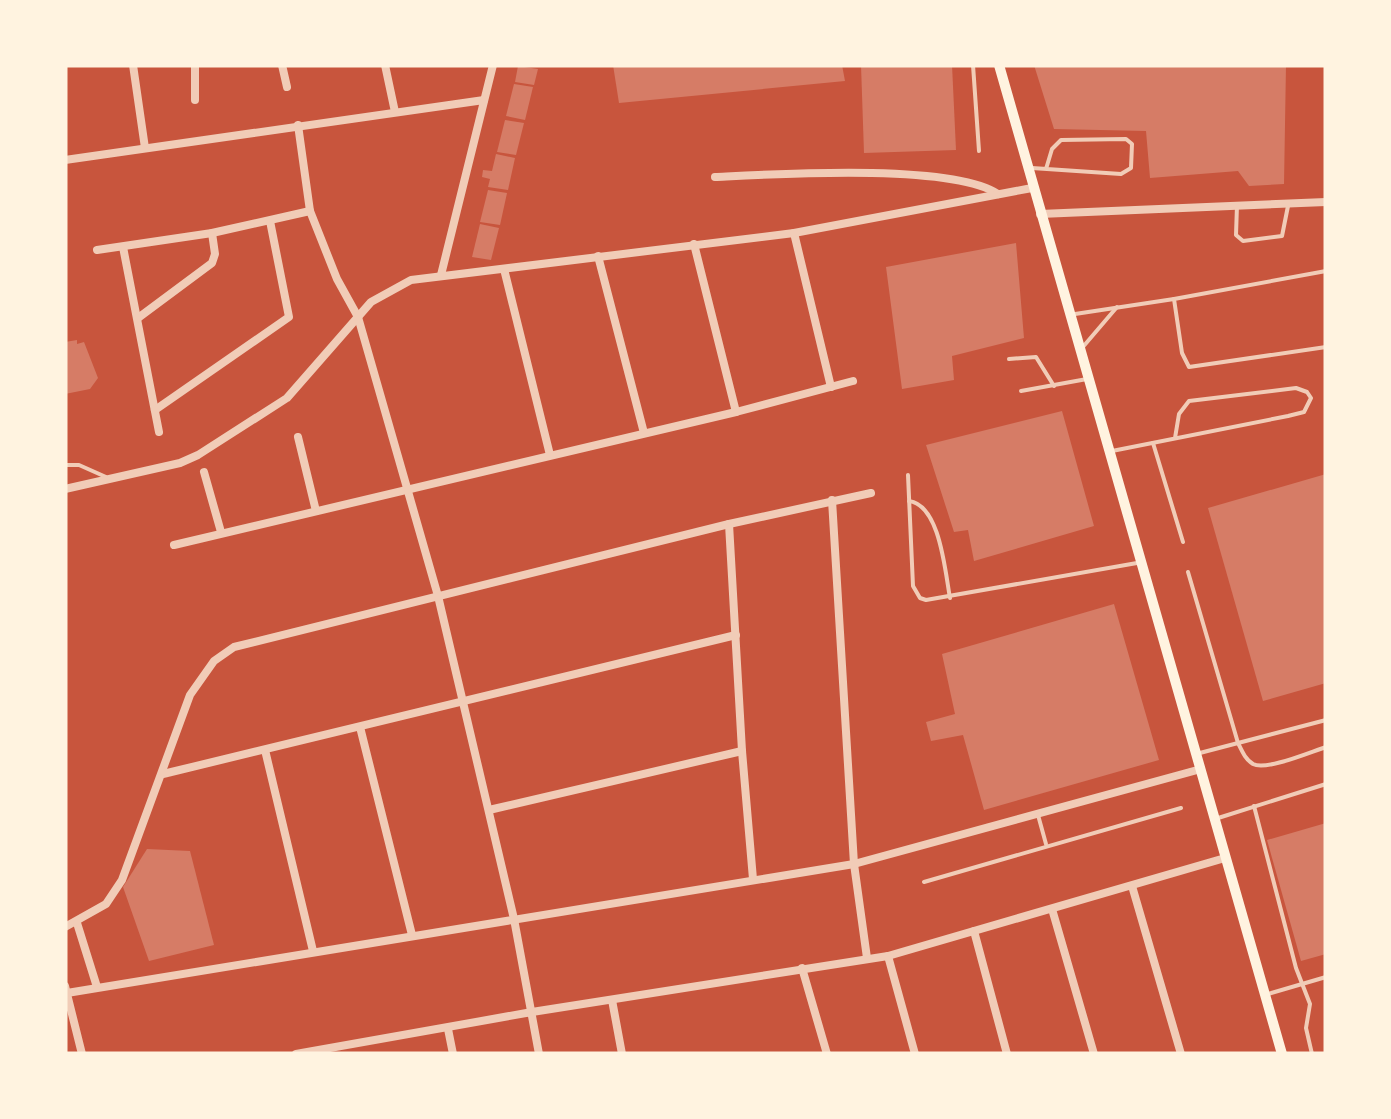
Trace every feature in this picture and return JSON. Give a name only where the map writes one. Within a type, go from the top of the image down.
[{"type":"main road","points":[[999,65],[1280,1053]]},
{"type":"street","points":[[133,65],[145,148]]},
{"type":"street","points":[[194,65],[195,100]]},
{"type":"street","points":[[282,65],[287,88]]},
{"type":"street","points":[[385,65],[395,112]]},
{"type":"street","points":[[441,274],[493,65]]},
{"type":"street","points":[[65,160],[484,100]]},
{"type":"street","points":[[298,125],[310,211],[337,279],[358,316],[438,596],[514,919],[539,1054]]},
{"type":"street","points":[[715,177],[849,173],[959,179],[984,184],[998,194]]},
{"type":"street","points":[[65,489],[180,463],[266,414],[287,398],[371,302],[411,280],[794,234],[1032,188]]},
{"type":"street","points":[[1040,214],[1326,202]]},
{"type":"street","points":[[97,250],[212,233],[310,211]]},
{"type":"street","points":[[270,221],[289,318]]},
{"type":"street","points":[[138,318],[212,264],[212,233]]},
{"type":"street","points":[[794,234],[830,386]]},
{"type":"street","points":[[694,244],[736,412]]},
{"type":"street","points":[[123,247],[159,432]]},
{"type":"street","points":[[598,256],[644,433]]},
{"type":"street","points":[[504,269],[550,454]]},
{"type":"street","points":[[155,410],[289,318],[303,315]]},
{"type":"street","points":[[174,545],[852,381]]},
{"type":"street","points":[[298,437],[316,510]]},
{"type":"street","points":[[204,472],[221,532]]},
{"type":"street","points":[[65,928],[106,904],[122,880],[190,695],[200,677],[234,647],[728,524],[871,493]]},
{"type":"street","points":[[832,500],[854,864],[867,958]]},
{"type":"street","points":[[728,524],[754,879]]},
{"type":"street","points":[[164,774],[736,635]]},
{"type":"street","points":[[360,728],[412,934]]},
{"type":"street","points":[[265,750],[313,951]]},
{"type":"street","points":[[489,810],[742,751]]},
{"type":"street","points":[[82,1054],[66,990],[854,864],[1201,769]]},
{"type":"street","points":[[296,1054],[888,956],[1225,858]]},
{"type":"street","points":[[1132,886],[1181,1054]]},
{"type":"street","points":[[1052,909],[1094,1054]]},
{"type":"street","points":[[77,924],[97,988]]},
{"type":"street","points":[[974,932],[1008,1054]]},
{"type":"street","points":[[888,956],[915,1054]]},
{"type":"street","points":[[802,968],[826,1054]]},
{"type":"street","points":[[612,1000],[622,1054]]},
{"type":"street","points":[[448,1029],[452,1054]]},
{"type":"street","points":[[361,1042],[363,1054]]},
{"type":"lane","points":[[972,65],[979,151]]},
{"type":"lane","points":[[1027,168],[1046,169],[1125,173],[1132,168],[1132,144],[1126,138],[1061,140],[1052,149],[1046,169]]},
{"type":"lane","points":[[1237,205],[1236,235],[1244,241],[1282,236],[1286,231],[1288,204]]},
{"type":"lane","points":[[1068,315],[1326,271]]},
{"type":"lane","points":[[1174,299],[1182,353],[1189,367],[1326,346]]},
{"type":"lane","points":[[1079,353],[1101,322],[1118,307]]},
{"type":"lane","points":[[1009,358],[1036,357],[1054,386]]},
{"type":"lane","points":[[1022,392],[1086,379]]},
{"type":"lane","points":[[1108,452],[1304,412],[1311,398],[1303,389],[1296,388],[1189,401],[1179,414],[1175,438]]},
{"type":"lane","points":[[1153,443],[1184,542]]},
{"type":"lane","points":[[65,465],[93,470],[110,479]]},
{"type":"lane","points":[[908,476],[913,586],[920,598],[950,598],[1140,563]]},
{"type":"lane","points":[[909,501],[923,505],[934,521],[950,598]]},
{"type":"lane","points":[[1188,572],[1238,743],[1252,763],[1264,767],[1326,748]]},
{"type":"lane","points":[[1196,754],[1326,720]]},
{"type":"lane","points":[[1215,819],[1326,784]]},
{"type":"lane","points":[[1254,806],[1310,1004],[1306,1028],[1312,1054]]},
{"type":"lane","points":[[924,882],[1181,808]]},
{"type":"lane","points":[[1038,814],[1046,844]]},
{"type":"lane","points":[[1264,995],[1326,978]]},
{"type":"building","points":[[613,65],[842,65],[845,81],[619,103]]},
{"type":"building","points":[[861,65],[952,65],[956,150],[864,153]]},
{"type":"building","points":[[1034,65],[1286,65],[1284,184],[1249,186],[1238,171],[1150,178],[1146,131],[1054,129]]},
{"type":"building","points":[[518,66],[538,69],[534,85],[515,82]]},
{"type":"building","points":[[514,84],[533,87],[525,120],[506,116]]},
{"type":"building","points":[[505,120],[524,123],[516,155],[497,152]]},
{"type":"building","points":[[496,154],[515,158],[508,190],[488,187],[490,179],[482,177],[483,170],[492,171]]},
{"type":"building","points":[[488,190],[507,193],[500,225],[480,222]]},
{"type":"building","points":[[480,224],[499,228],[491,260],[472,257]]},
{"type":"building","points":[[1016,243],[1024,338],[952,356],[954,380],[902,389],[886,267]]},
{"type":"building","points":[[77,340],[77,344],[84,342],[98,378],[90,389],[65,394],[65,342]]},
{"type":"building","points":[[1062,411],[1094,526],[974,561],[968,530],[954,532],[926,445]]},
{"type":"building","points":[[1326,474],[1326,683],[1263,701],[1208,508]]},
{"type":"building","points":[[1114,604],[1159,760],[984,810],[963,735],[931,741],[926,722],[955,714],[942,654]]},
{"type":"building","points":[[1326,823],[1326,954],[1301,961],[1267,840]]},
{"type":"building","points":[[147,849],[190,851],[214,945],[149,961],[123,887]]}]
